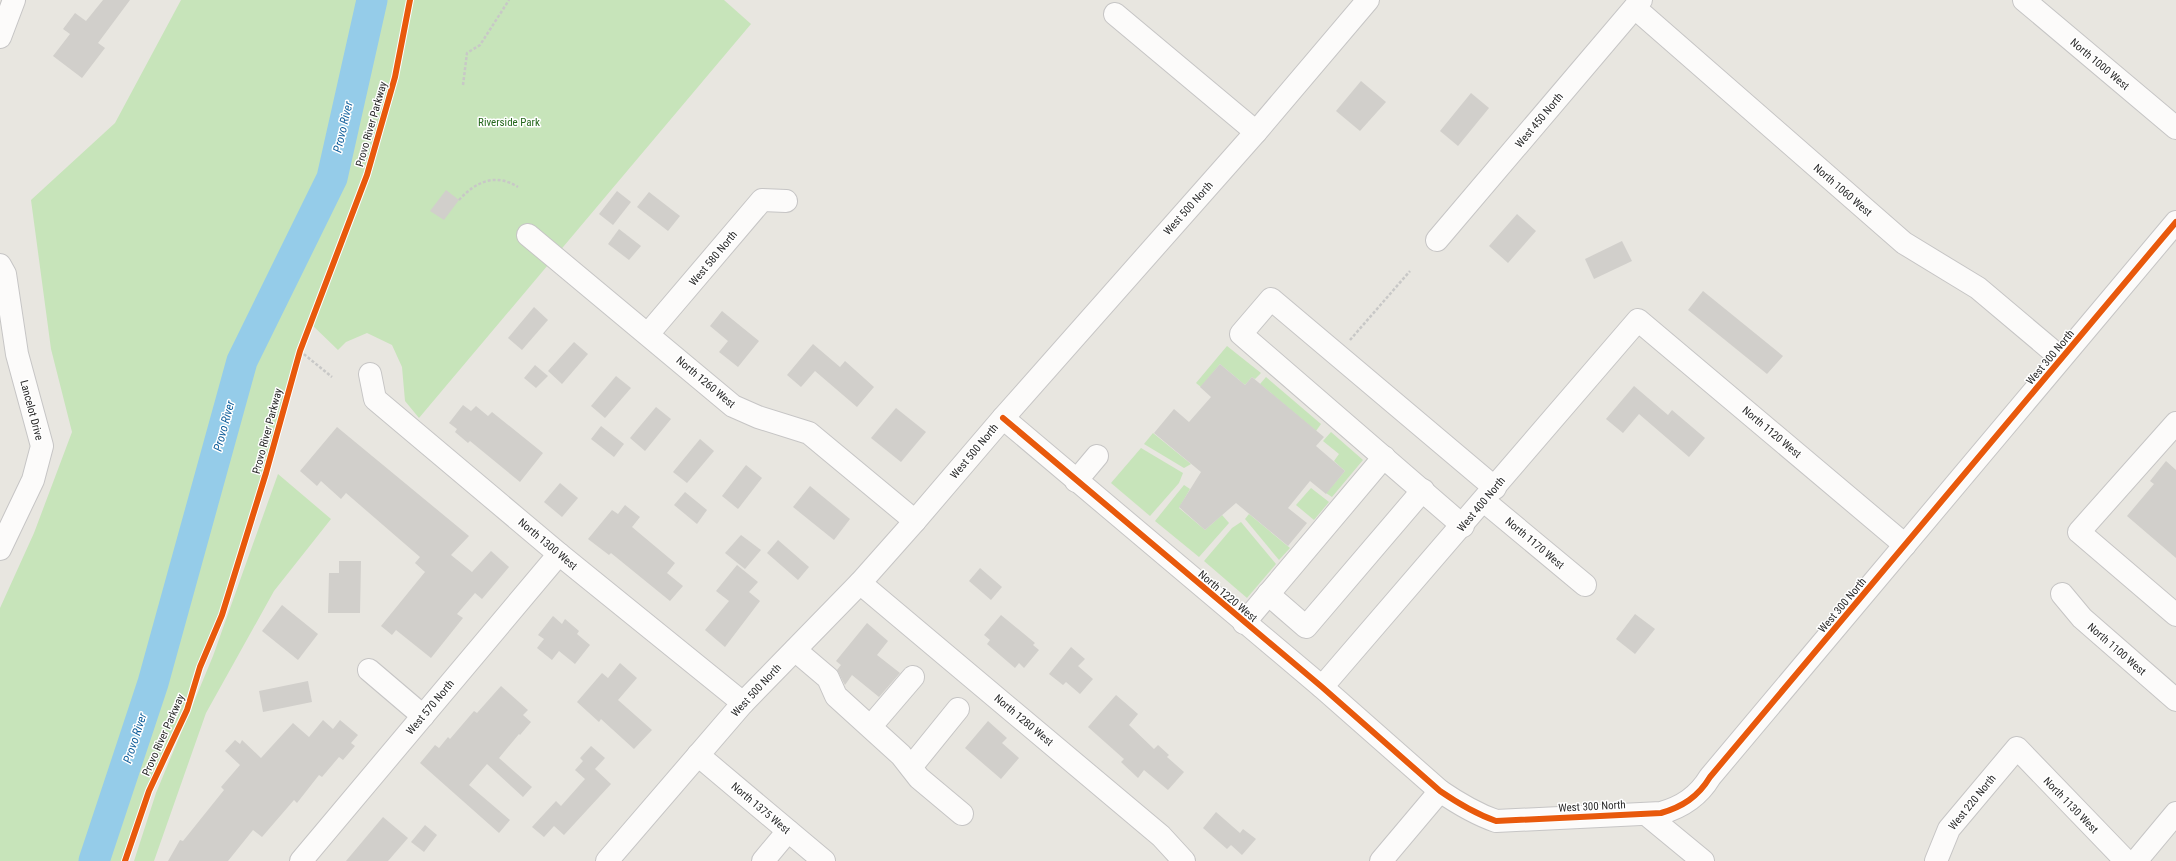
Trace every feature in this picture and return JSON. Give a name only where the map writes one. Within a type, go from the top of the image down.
[{"type":"street","points":[[0,37],[14,0]]},
{"type":"street","name":"West 500 North","points":[[607,861],[743,703],[860,583],[915,521],[1003,418],[1256,132],[1368,0]]},
{"type":"street","name":"North 1000 West","points":[[2024,0],[2176,128]]},
{"type":"street","name":"West 450 North","points":[[1438,240],[1638,4]]},
{"type":"street","name":"North 1060 West","points":[[1638,4],[1904,243],[1978,288],[2061,358]]},
{"type":"street","points":[[1115,14],[1256,132]]},
{"type":"street","name":"West 580 North","points":[[648,334],[762,200],[786,201]]},
{"type":"street","name":"West 300 North","points":[[1440,791],[1477,815],[1496,821],[1661,813],[1677,808],[1692,799],[1704,787],[1710,777],[2176,222]]},
{"type":"street","name":"North 1260 West","points":[[528,235],[733,406],[758,417],[809,433],[915,521]]},
{"type":"street","name":"Lancelot Drive","points":[[0,264],[4,274],[17,354],[42,446],[33,480],[0,549]]},
{"type":"street","name":"North 1170 West","points":[[1384,457],[1241,334],[1271,299],[1337,355],[1489,494],[1585,585]]},
{"type":"street","name":"West 400 North","points":[[1322,687],[1463,526],[1638,320]]},
{"type":"street","name":"North 1120 West","points":[[1638,320],[1905,545]]},
{"type":"street","name":"North 1300 West","points":[[370,374],[374,400],[559,554],[743,703]]},
{"type":"street","name":"North 1220 West","points":[[1003,418],[1244,623],[1322,687],[1440,791]]},
{"type":"street","points":[[2176,423],[2079,532],[2176,615]]},
{"type":"street","points":[[1076,481],[1098,456]]},
{"type":"street","points":[[1244,623],[1384,457],[1463,526]]},
{"type":"street","points":[[1268,594],[1306,627],[1423,490]]},
{"type":"street","name":"West 570 North","points":[[301,861],[559,554]]},
{"type":"street","name":"North 1280 West","points":[[860,583],[1161,836],[1184,861]]},
{"type":"street","name":"North 1100 West","points":[[2062,594],[2082,618],[2176,700]]},
{"type":"street","points":[[795,650],[828,678],[836,696],[871,726],[901,755],[919,778],[962,814]]},
{"type":"street","points":[[369,670],[423,716]]},
{"type":"street","points":[[871,726],[913,677]]},
{"type":"street","points":[[911,767],[958,709]]},
{"type":"street","name":"West 220 North","points":[[1936,861],[1949,830],[2017,748]]},
{"type":"street","name":"North 1130 West","points":[[2017,748],[2126,861]]},
{"type":"street","name":"North 1375 West","points":[[698,755],[824,861]]},
{"type":"street","points":[[1381,861],[1440,791]]},
{"type":"street","points":[[2136,861],[2176,813]]},
{"type":"street","points":[[1646,814],[1703,861]]},
{"type":"street","points":[[763,861],[788,831]]},
{"type":"path","points":[[463,85],[467,53],[480,45],[509,0]]},
{"type":"path","points":[[459,200],[475,185],[484,180],[509,181],[518,188]]},
{"type":"path","points":[[1337,355],[1410,271]]},
{"type":"path","points":[[302,344],[299,354],[332,377]]},
{"type":"green space","name":"Riverside Park","points":[[181,0],[724,0],[751,24],[419,418],[405,401],[402,367],[392,345],[367,333],[346,342],[338,350],[310,323],[292,376],[266,473],[222,615],[200,667],[187,710],[149,791],[125,861],[0,861],[0,608],[34,533],[72,432],[51,349],[31,200],[115,123]]},
{"type":"green space","points":[[1227,346],[1261,373],[1255,379],[1252,377],[1245,385],[1220,364],[1201,387],[1196,383]]},
{"type":"green space","points":[[1266,377],[1321,424],[1316,431],[1260,384]]},
{"type":"green space","points":[[1331,432],[1363,460],[1332,497],[1326,493],[1345,471],[1334,461],[1339,454],[1323,441]]},
{"type":"green space","points":[[1153,433],[1191,464],[1184,468],[1144,444]]},
{"type":"green space","points":[[1141,448],[1183,473],[1179,483],[1150,516],[1111,483]]},
{"type":"green space","points":[[278,474],[331,519],[274,591],[206,713],[154,861],[134,861],[156,793],[213,656]]},
{"type":"green space","points":[[1184,485],[1190,489],[1179,508],[1205,530],[1222,515],[1229,523],[1199,557],[1155,521]]},
{"type":"green space","points":[[1311,488],[1329,502],[1314,520],[1296,505]]},
{"type":"green space","points":[[1249,514],[1290,548],[1279,560],[1245,519]]},
{"type":"green space","points":[[1241,522],[1276,564],[1247,598],[1204,561],[1232,528]]},
{"type":"building","points":[[103,0],[130,0],[98,43],[105,48],[82,78],[53,56],[70,34],[63,29],[75,13],[86,21]]},
{"type":"building","points":[[1361,81],[1386,102],[1360,131],[1336,111]]},
{"type":"building","points":[[1471,93],[1489,108],[1458,146],[1440,131]]},
{"type":"building","points":[[446,190],[459,200],[444,220],[430,211]]},
{"type":"building","points":[[617,191],[631,202],[613,225],[599,214]]},
{"type":"building","points":[[649,192],[680,216],[668,231],[637,207]]},
{"type":"building","points":[[1517,214],[1536,231],[1508,263],[1489,246]]},
{"type":"building","points":[[619,229],[641,246],[629,260],[608,244]]},
{"type":"building","points":[[1622,241],[1632,261],[1594,279],[1585,259]]},
{"type":"building","points":[[1703,291],[1783,356],[1767,374],[1688,310]]},
{"type":"building","points":[[534,307],[548,320],[522,350],[508,338]]},
{"type":"building","points":[[722,311],[759,341],[738,367],[719,352],[728,341],[710,326]]},
{"type":"building","points":[[574,342],[588,354],[562,384],[548,371]]},
{"type":"building","points":[[813,344],[840,367],[845,361],[874,387],[857,407],[815,371],[801,387],[787,375]]},
{"type":"building","points":[[1220,364],[1245,385],[1252,377],[1324,437],[1316,446],[1345,471],[1326,494],[1310,481],[1288,508],[1307,523],[1288,546],[1236,503],[1205,530],[1179,507],[1201,472],[1154,433],[1174,409],[1189,422],[1211,397],[1200,387]]},
{"type":"building","points":[[535,365],[548,376],[536,388],[524,378]]},
{"type":"building","points":[[616,376],[631,388],[605,418],[591,406]]},
{"type":"building","points":[[1634,386],[1668,415],[1672,410],[1705,438],[1689,457],[1639,414],[1623,433],[1606,419]]},
{"type":"building","points":[[463,405],[471,411],[476,406],[488,416],[492,412],[543,453],[520,482],[470,441],[468,443],[455,432],[457,429],[449,423]]},
{"type":"building","points":[[656,407],[671,419],[645,451],[630,438]]},
{"type":"building","points":[[896,408],[926,432],[901,462],[871,438]]},
{"type":"building","points":[[601,426],[624,444],[614,457],[591,439]]},
{"type":"building","points":[[337,427],[469,536],[451,555],[472,572],[491,551],[509,567],[482,599],[475,593],[457,614],[463,618],[431,658],[396,630],[392,635],[381,626],[425,572],[415,563],[420,557],[346,493],[341,499],[321,481],[317,486],[300,471]]},
{"type":"building","points":[[700,439],[714,451],[687,483],[673,472]]},
{"type":"building","points":[[2166,461],[2176,470],[2176,558],[2127,516],[2154,484],[2150,481]]},
{"type":"building","points":[[746,465],[762,478],[738,509],[722,496]]},
{"type":"building","points":[[560,483],[578,498],[562,517],[544,502]]},
{"type":"building","points":[[810,486],[850,519],[834,540],[793,507]]},
{"type":"building","points":[[685,492],[707,510],[697,524],[674,505]]},
{"type":"building","points":[[625,505],[640,517],[632,527],[675,563],[667,573],[683,586],[670,601],[611,553],[609,555],[588,539],[612,510],[618,514]]},
{"type":"building","points":[[741,535],[761,550],[745,569],[725,553]]},
{"type":"building","points":[[778,540],[809,567],[798,580],[767,553]]},
{"type":"building","points":[[339,561],[361,561],[360,613],[328,613],[329,573],[339,573]]},
{"type":"building","points":[[737,565],[758,582],[749,592],[760,601],[725,647],[705,630],[729,601],[716,591]]},
{"type":"building","points":[[980,568],[1002,587],[991,600],[969,581]]},
{"type":"building","points":[[282,605],[318,634],[298,660],[262,631]]},
{"type":"building","points":[[1635,614],[1655,629],[1635,654],[1616,639]]},
{"type":"building","points":[[1001,615],[1035,643],[1033,645],[1039,650],[1024,668],[1019,663],[1015,668],[987,644],[990,640],[984,635]]},
{"type":"building","points":[[553,616],[562,624],[565,619],[579,631],[577,634],[590,645],[575,664],[559,651],[552,660],[537,648],[544,639],[538,635]]},
{"type":"building","points":[[867,623],[888,641],[877,655],[900,673],[879,697],[852,675],[845,685],[837,670],[841,665],[836,661]]},
{"type":"building","points":[[1071,647],[1085,659],[1078,666],[1093,679],[1080,694],[1066,682],[1063,685],[1049,674]]},
{"type":"building","points":[[620,663],[637,678],[618,700],[652,730],[634,749],[601,719],[599,722],[577,702],[602,673],[608,678]]},
{"type":"building","points":[[308,681],[312,702],[263,712],[259,691]]},
{"type":"building","points":[[501,686],[528,710],[523,715],[531,722],[499,758],[532,787],[523,797],[487,764],[469,785],[510,820],[499,833],[420,763],[435,745],[439,748],[448,737],[450,739],[474,711],[477,713]]},
{"type":"building","points":[[1116,695],[1138,714],[1129,725],[1154,749],[1158,745],[1169,755],[1167,757],[1184,772],[1168,790],[1144,770],[1138,778],[1121,762],[1124,759],[1088,727]]},
{"type":"building","points":[[323,720],[333,729],[340,720],[358,735],[351,743],[355,746],[343,760],[339,757],[322,777],[319,775],[297,803],[294,800],[262,837],[253,830],[228,861],[168,861],[180,840],[183,841],[224,790],[221,787],[240,765],[225,751],[235,740],[240,744],[242,740],[261,758],[293,723],[309,737]]},
{"type":"building","points":[[988,721],[1007,738],[1002,743],[1019,758],[1001,779],[965,748]]},
{"type":"building","points":[[591,746],[605,758],[595,769],[611,784],[564,835],[554,826],[544,837],[532,827],[556,801],[561,806],[585,779],[575,770],[583,761],[580,758]]},
{"type":"building","points":[[1216,812],[1240,833],[1243,829],[1256,839],[1242,855],[1231,845],[1227,849],[1203,828]]},
{"type":"building","points":[[383,817],[408,838],[388,861],[346,861]]},
{"type":"building","points":[[425,825],[437,835],[424,852],[411,842]]},
{"type":"waterway","name":"Provo River","points":[[94,861],[153,683],[242,361],[332,178],[372,0]]},
{"type":"cycle path","name":"Provo River Parkway","points":[[125,861],[149,791],[187,710],[200,667],[222,615],[266,473],[300,351],[367,175],[395,77],[410,0]]},
{"type":"cycle path","points":[[1003,418],[1322,687],[1440,791],[1461,804],[1496,821],[1661,813],[1676,808],[1695,796],[2176,222]]}]
